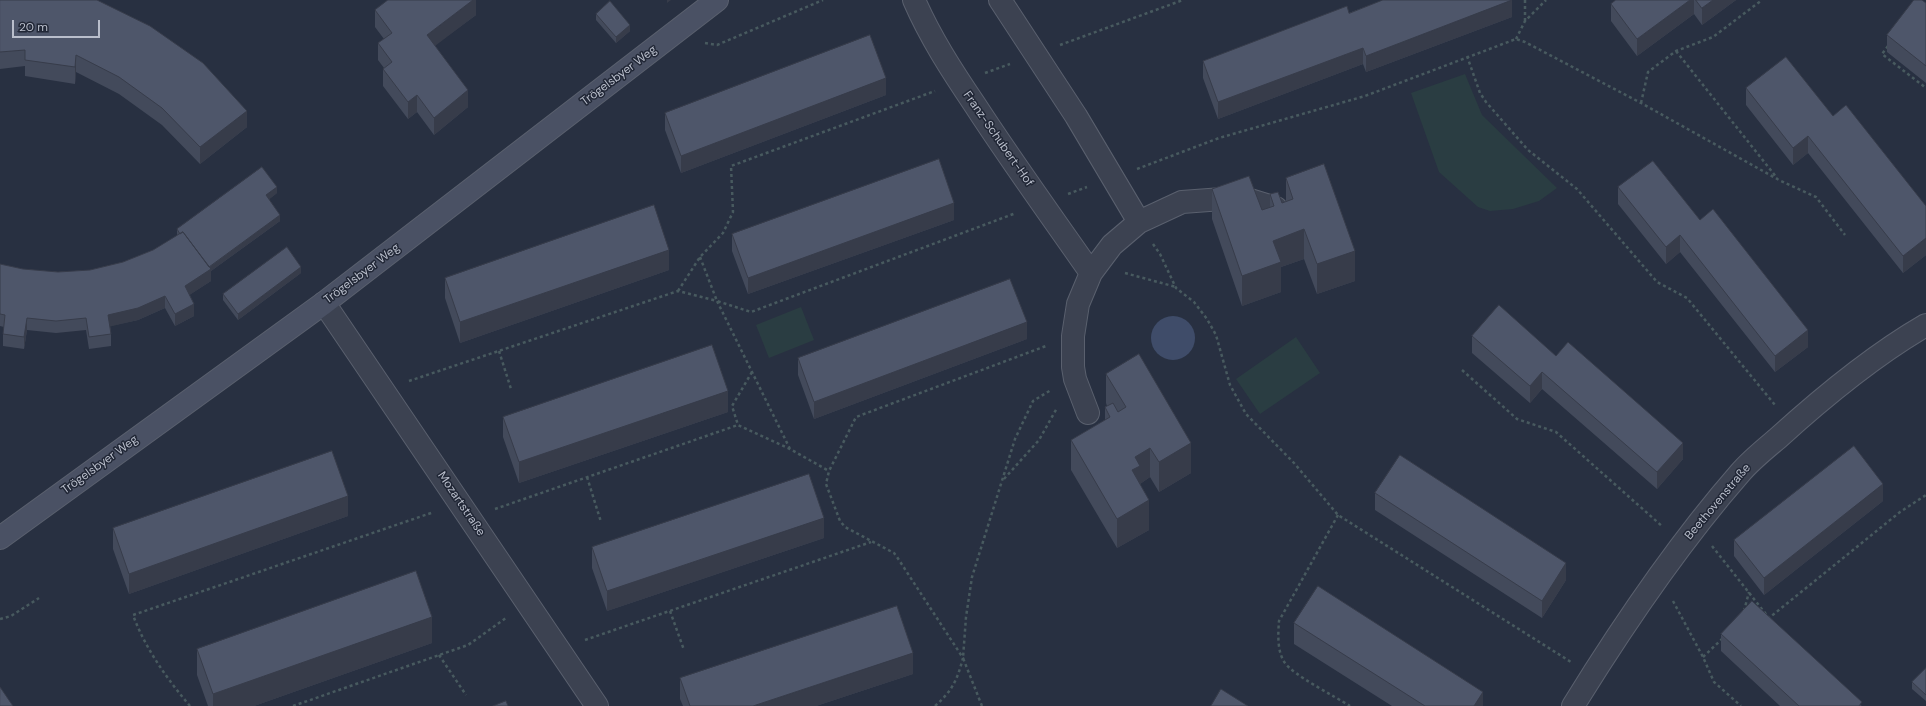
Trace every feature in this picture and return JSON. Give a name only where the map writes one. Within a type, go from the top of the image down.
[{"type":"street","name":"Trögelsbyer Weg","points":[[0,538],[324,304],[717,0]]},
{"type":"street","name":"Franz-Schubert-Hof","points":[[914,0],[927,29],[1000,144],[1043,203],[1095,268]]},
{"type":"street","points":[[1000,0],[1076,116],[1138,223]]},
{"type":"street","points":[[1088,413],[1075,379],[1073,367],[1073,336],[1078,304],[1095,268],[1112,244],[1138,223],[1182,202],[1236,198],[1250,200],[1276,208]]},
{"type":"street","name":"Mozartstraße","points":[[324,304],[384,390],[597,706]]},
{"type":"street","name":"Beethovenstraße","points":[[1573,706],[1624,624],[1688,536],[1741,472],[1792,425],[1846,380],[1926,324]]},
{"type":"path","points":[[671,36],[717,45],[823,0]]},
{"type":"path","points":[[1525,0],[1525,21]]},
{"type":"path","points":[[1516,39],[1525,21],[1546,0]]},
{"type":"path","points":[[1641,103],[1648,72],[1676,51],[1713,37],[1762,0]]},
{"type":"path","points":[[384,390],[678,291],[751,312],[1219,138],[1365,96],[1467,56],[1516,39],[1525,42],[1641,103],[1779,180],[1816,197],[1845,235]]},
{"type":"path","points":[[1891,41],[1882,54],[1926,88]]},
{"type":"path","points":[[1676,51],[1779,180]]},
{"type":"path","points":[[1467,56],[1480,93],[1486,102],[1528,150],[1577,189],[1657,282],[1688,298],[1792,425]]},
{"type":"path","points":[[678,291],[700,257],[723,233],[733,212],[731,166]]},
{"type":"path","points":[[1138,223],[1160,254],[1176,288]]},
{"type":"path","points":[[700,257],[717,301],[790,450]]},
{"type":"path","points":[[1095,268],[1120,271],[1176,288],[1194,302],[1207,319],[1216,335],[1230,385],[1246,414],[1294,463],[1338,515],[1592,675]]},
{"type":"path","points":[[982,706],[963,658],[894,553],[845,527],[840,521],[826,484],[829,471],[856,417],[1073,336]]},
{"type":"path","points":[[499,351],[510,389]]},
{"type":"path","points":[[1462,370],[1517,419],[1556,432],[1662,526],[1715,547],[1769,618],[1900,512],[1926,495]]},
{"type":"path","points":[[738,425],[732,406],[752,372]]},
{"type":"path","points":[[1003,479],[1039,440],[1075,379]]},
{"type":"path","points":[[935,706],[947,695],[957,681],[963,658],[966,617],[972,577],[1015,439],[1033,401],[1046,392],[1075,379]]},
{"type":"path","points":[[190,706],[150,651],[138,629],[133,615],[465,510],[587,477],[738,425],[829,471]]},
{"type":"path","points":[[587,477],[601,522]]},
{"type":"path","points":[[1338,515],[1279,621],[1278,636],[1280,654],[1285,664],[1350,706]]},
{"type":"path","points":[[558,649],[872,542]]},
{"type":"path","points":[[1656,582],[1669,594],[1703,657],[1714,682],[1741,706]]},
{"type":"path","points":[[1743,613],[1749,592]]},
{"type":"path","points":[[0,619],[11,616],[39,598]]},
{"type":"path","points":[[293,706],[468,645],[528,603]]},
{"type":"path","points":[[670,611],[684,650]]},
{"type":"path","points":[[1703,657],[1725,636]]},
{"type":"path","points":[[439,655],[466,695]]},
{"type":"green space","points":[[1465,74],[1482,115],[1557,188],[1539,201],[1513,209],[1490,211],[1478,207],[1439,172],[1411,93]]},
{"type":"green space","points":[[801,307],[814,340],[769,358],[756,325]]},
{"type":"green space","points":[[1296,337],[1320,373],[1260,414],[1236,379]]},
{"type":"water","points":[[1169,316],[1177,316],[1189,322],[1195,334],[1195,342],[1189,354],[1177,360],[1169,360],[1157,354],[1151,342],[1151,334],[1157,322]]},
{"type":"building","points":[[0,0],[97,0],[150,26],[203,63],[247,111],[200,147],[162,108],[119,77],[76,55],[75,67],[25,60],[25,50],[0,52]]},
{"type":"building","points":[[388,0],[473,0],[427,35],[468,90],[434,118],[417,95],[408,102],[383,69],[392,62],[378,43],[392,33],[375,10]]},
{"type":"building","points":[[1383,0],[1512,0],[1366,56],[1363,48],[1218,102],[1203,61],[1347,6],[1349,13]]},
{"type":"building","points":[[1616,0],[1690,0],[1637,39],[1611,4]]},
{"type":"building","points":[[1696,0],[1713,0],[1702,8]]},
{"type":"building","points":[[1914,0],[1922,0],[1926,3],[1926,66],[1887,35]]},
{"type":"building","points":[[610,1],[630,25],[616,37],[596,14]]},
{"type":"building","points":[[870,35],[886,78],[681,156],[665,113]]},
{"type":"building","points":[[1786,57],[1833,116],[1846,105],[1926,206],[1926,238],[1903,256],[1808,136],[1793,148],[1746,88]]},
{"type":"building","points":[[939,159],[954,203],[748,278],[732,234]]},
{"type":"building","points":[[1653,161],[1700,220],[1713,209],[1808,330],[1775,356],[1680,235],[1666,247],[1618,187]]},
{"type":"building","points":[[1324,164],[1355,251],[1317,264],[1304,229],[1273,241],[1281,262],[1242,276],[1212,189],[1249,176],[1262,210],[1274,206],[1270,194],[1278,192],[1282,203],[1293,199],[1286,178]]},
{"type":"building","points":[[262,167],[277,187],[266,195],[280,215],[209,267],[183,232],[180,234],[177,229]]},
{"type":"building","points":[[654,205],[669,250],[460,322],[445,278]]},
{"type":"building","points":[[183,232],[211,269],[185,286],[194,304],[175,314],[165,296],[138,308],[108,315],[111,334],[89,337],[86,318],[56,321],[27,318],[24,337],[3,334],[5,315],[0,314],[0,264],[23,269],[58,272],[90,270],[123,262],[153,250]]},
{"type":"building","points":[[287,247],[301,267],[238,314],[223,294]]},
{"type":"building","points":[[1010,279],[1027,322],[814,402],[798,358]]},
{"type":"building","points":[[1499,305],[1556,356],[1568,342],[1683,443],[1657,472],[1542,372],[1530,386],[1472,336]]},
{"type":"building","points":[[712,345],[728,391],[519,462],[503,417]]},
{"type":"building","points":[[1139,354],[1191,443],[1159,462],[1150,448],[1135,457],[1140,466],[1132,470],[1149,500],[1117,519],[1071,440],[1110,417],[1105,407],[1113,403],[1118,412],[1126,407],[1106,374]]},
{"type":"building","points":[[1854,446],[1883,484],[1764,578],[1734,540]]},
{"type":"building","points":[[332,451],[348,496],[129,574],[113,528]]},
{"type":"building","points":[[1400,455],[1566,563],[1542,601],[1375,493]]},
{"type":"building","points":[[809,474],[824,518],[607,591],[592,547]]},
{"type":"building","points":[[416,571],[432,617],[213,694],[197,649]]},
{"type":"building","points":[[1318,586],[1483,692],[1474,706],[1425,706],[1294,623]]},
{"type":"building","points":[[1752,601],[1862,702],[1859,706],[1799,706],[1721,634]]},
{"type":"building","points":[[897,606],[913,653],[753,706],[690,706],[680,678]]},
{"type":"building","points":[[1926,668],[1926,695],[1912,682]]},
{"type":"building","points":[[0,687],[13,706],[0,706]]},
{"type":"building","points":[[1221,689],[1248,706],[1211,706]]},
{"type":"building","points":[[506,701],[508,706],[493,706]]}]
